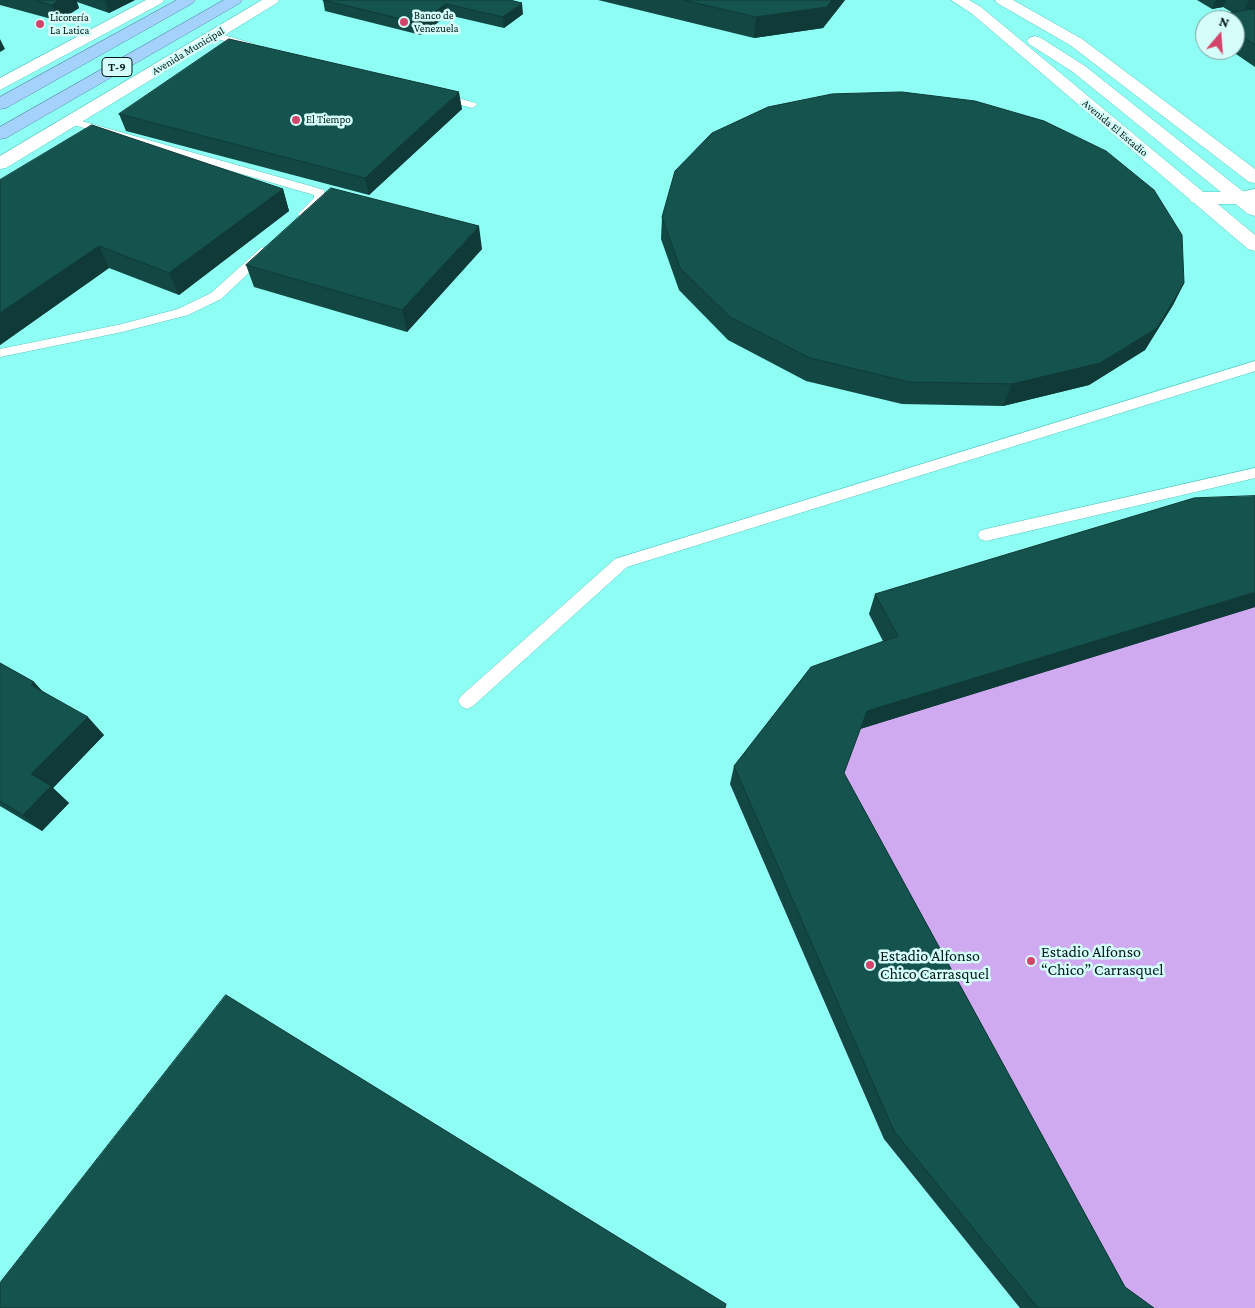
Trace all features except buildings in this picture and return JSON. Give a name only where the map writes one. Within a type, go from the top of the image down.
[{"type":"highway","points":[[121,37],[168,0]]},
{"type":"highway","name":"T-9","points":[[0,104],[188,0]]},
{"type":"highway","name":"Avenida Municipal","points":[[0,134],[234,0]]},
{"type":"street","points":[[0,85],[157,0]]},
{"type":"street","name":"Avenida Municipal","points":[[0,164],[272,0]]},
{"type":"street","name":"Avenida El Estadio","points":[[958,0],[976,10],[1008,23],[1079,69],[1247,196],[1255,210]]},
{"type":"street","points":[[1002,0],[1076,42],[1102,60],[1255,178]]},
{"type":"street","name":"Avenida El Estadio","points":[[976,10],[1255,245]]},
{"type":"street","points":[[1198,198],[1247,196]]},
{"type":"lane","points":[[214,35],[262,49]]},
{"type":"lane","points":[[424,92],[472,105]]},
{"type":"lane","points":[[72,121],[320,193],[320,199],[292,225]]},
{"type":"lane","points":[[0,353],[122,328],[182,312],[216,296],[272,244]]},
{"type":"lane","points":[[467,701],[621,563],[1255,366]]},
{"type":"lane","points":[[986,535],[1255,473]]},
{"type":"shaded area","name":"Estadio Alfonso “Chico” Carrasquel","points":[[1255,517],[1255,1308],[1020,1308],[884,1139],[730,784],[891,656],[869,614],[1179,520]]},
{"type":"place","name":"Banco de Venezuela","points":[[404,22]]},
{"type":"place","name":"Licorería La Latica","points":[[40,24]]},
{"type":"place","name":"El Tiempo","points":[[296,120]]},
{"type":"place","name":"Estadio Alfonso “Chico” Carrasquel","points":[[1031,961]]},
{"type":"place","name":"Estadio Alfonso Chico Carrasquel","points":[[870,965]]}]
